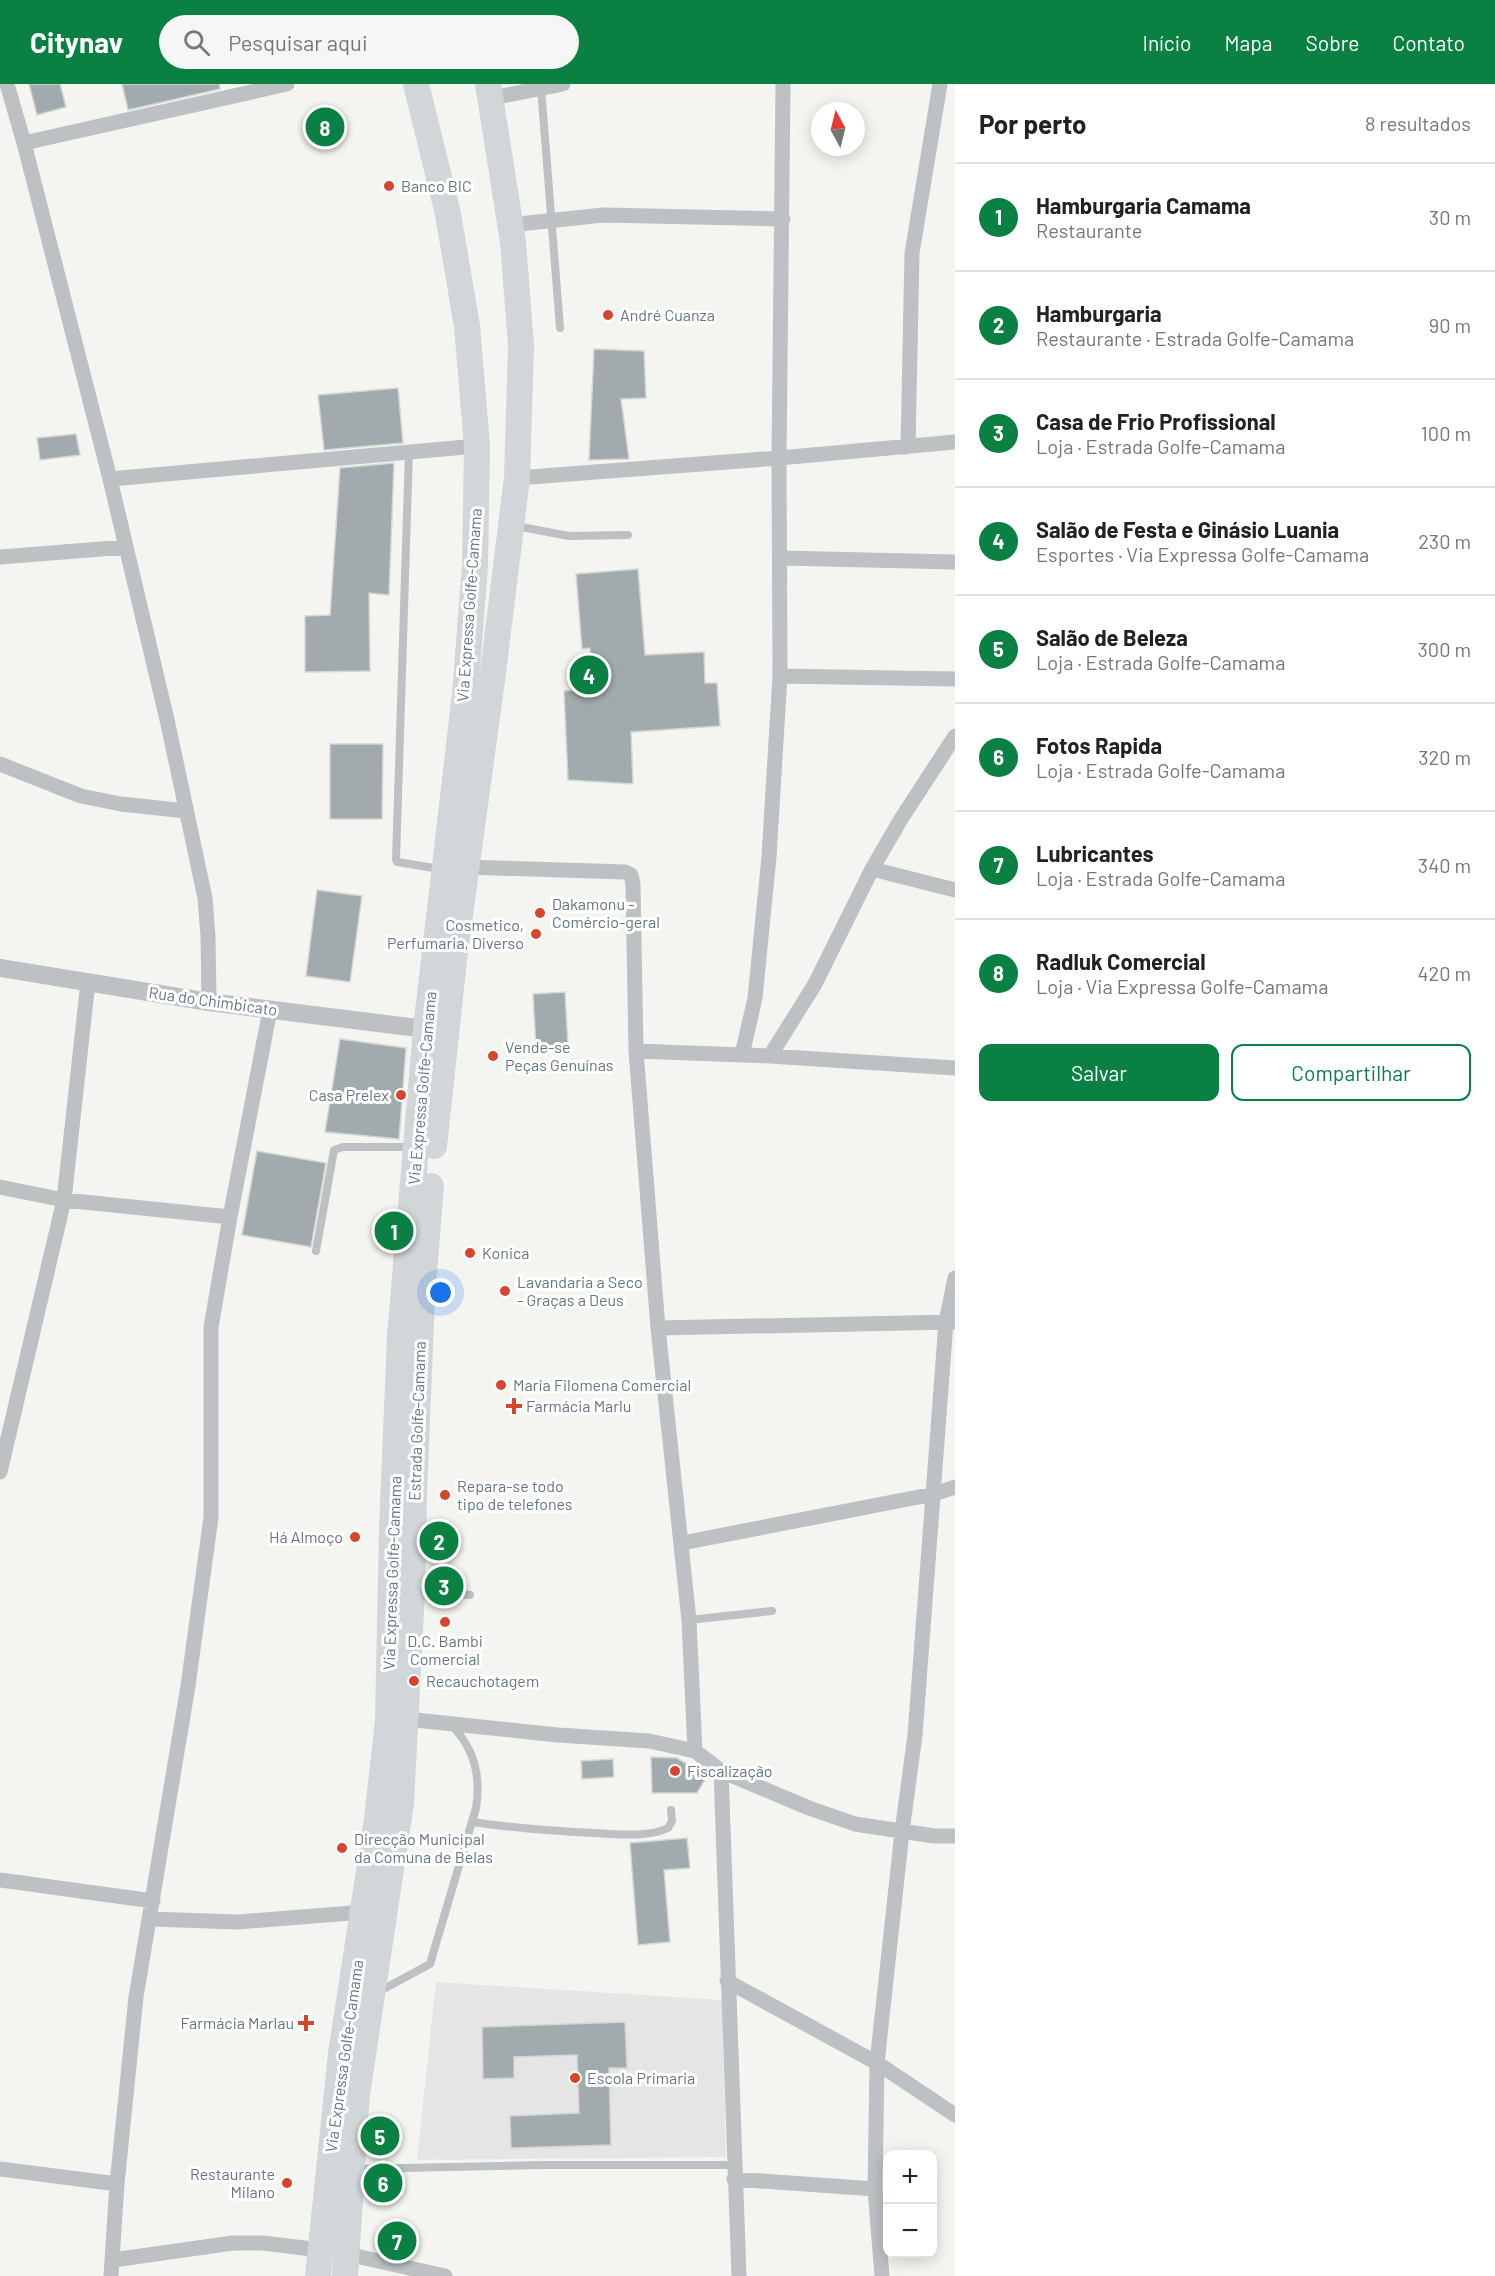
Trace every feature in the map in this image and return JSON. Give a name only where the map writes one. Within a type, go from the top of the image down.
[{"type":"highway","name":"Via Expressa Golfe-Camama","points":[[416,84],[459,269],[467,326],[477,446],[475,566],[438,1102]]},
{"type":"highway","name":"Via Expressa Golfe-Camama","points":[[318,2276],[341,2055],[364,1912],[388,1721],[392,1529],[400,1336],[426,1029],[512,525],[517,477],[520,345],[510,225],[490,91]]},
{"type":"highway","name":"Estrada Golfe-Camama","points":[[346,2265],[357,2094],[400,1803],[412,1592],[422,1298],[438,1102]]},
{"type":"street","points":[[6,84],[24,143],[110,479],[168,724],[205,898],[209,1002]]},
{"type":"street","points":[[24,143],[287,84]]},
{"type":"street","points":[[490,91],[563,84]]},
{"type":"street","points":[[742,1055],[755,998],[769,857],[780,676],[779,458],[783,84]]},
{"type":"street","points":[[908,447],[912,252],[940,84]]},
{"type":"street","points":[[510,225],[603,215],[783,219]]},
{"type":"street","points":[[517,477],[779,458],[955,442]]},
{"type":"street","points":[[110,479],[477,446]]},
{"type":"street","points":[[0,557],[126,547]]},
{"type":"street","points":[[780,558],[955,562]]},
{"type":"street","points":[[780,676],[955,679]]},
{"type":"street","points":[[770,1056],[815,984],[872,869],[901,819],[955,736]]},
{"type":"street","points":[[0,764],[81,796],[121,804],[186,811]]},
{"type":"street","points":[[455,869],[624,872],[631,875],[636,1051],[658,1328],[689,1620],[695,1751]]},
{"type":"street","points":[[872,869],[955,890]]},
{"type":"street","name":"Rua do Chimbicato","points":[[0,968],[209,1002],[426,1029]]},
{"type":"street","points":[[0,1472],[6,1438],[64,1200],[88,982]]},
{"type":"street","points":[[111,2276],[117,2184],[136,1997],[188,1686],[211,1517],[211,1328],[270,1010]]},
{"type":"street","points":[[636,1051],[770,1056],[955,1068]]},
{"type":"street","points":[[0,1187],[64,1200],[230,1217]]},
{"type":"street","points":[[882,2276],[875,2189],[877,2063],[915,1735],[934,1494],[955,1278]]},
{"type":"street","points":[[658,1328],[950,1322]]},
{"type":"street","points":[[682,1543],[934,1494],[955,1487]]},
{"type":"street","points":[[406,1719],[558,1735],[649,1741],[695,1751],[721,1771],[809,1808],[855,1824],[902,1832],[955,1836]]},
{"type":"street","points":[[721,1771],[739,2276]]},
{"type":"street","points":[[0,1880],[153,1901]]},
{"type":"street","points":[[150,1919],[238,1922],[364,1912]]},
{"type":"street","points":[[727,1981],[877,2063],[955,2115]]},
{"type":"street","points":[[0,2169],[117,2184]]},
{"type":"street","points":[[734,2172],[875,2189]]},
{"type":"street","points":[[113,2260],[233,2243],[263,2243],[320,2250]]},
{"type":"street","points":[[346,2265],[445,2276]]},
{"type":"lane","points":[[540,86],[553,221],[560,328]]},
{"type":"lane","points":[[409,452],[396,859],[397,862],[455,869]]},
{"type":"lane","points":[[512,525],[569,536],[628,535]]},
{"type":"lane","points":[[316,1251],[334,1150],[343,1147],[416,1147]]},
{"type":"lane","points":[[412,1592],[470,1596]]},
{"type":"lane","points":[[689,1620],[772,1611]]},
{"type":"lane","points":[[371,1996],[430,1964],[472,1822],[479,1791],[478,1773],[468,1745],[448,1722]]},
{"type":"lane","points":[[472,1822],[540,1830],[628,1834],[661,1831],[668,1828],[672,1821],[671,1810]]},
{"type":"lane","points":[[352,2169],[542,2165],[734,2172]]},
{"type":"shaded area","name":"Escola Primaria","points":[[436,1982],[722,2000],[726,2157],[417,2160]]},
{"type":"building","points":[[29,84],[60,84],[66,107],[37,115]]},
{"type":"building","points":[[122,84],[219,84],[220,89],[128,110]]},
{"type":"building","points":[[594,349],[644,351],[646,398],[621,399],[629,459],[589,460]]},
{"type":"building","points":[[398,388],[403,443],[324,450],[318,395]]},
{"type":"building","points":[[76,434],[80,455],[40,460],[37,438]]},
{"type":"building","points":[[394,463],[389,595],[369,593],[370,671],[305,672],[305,616],[330,615],[340,468]]},
{"type":"building","points":[[638,569],[645,655],[704,652],[705,683],[717,683],[720,726],[631,732],[633,784],[568,780],[564,691],[592,689],[590,648],[582,649],[576,574]]},
{"type":"building","points":[[330,744],[383,744],[382,819],[330,819]]},
{"type":"building","points":[[317,890],[362,896],[350,982],[306,976]]},
{"type":"building","points":[[565,992],[568,1045],[536,1047],[533,994]]},
{"type":"building","points":[[340,1039],[406,1048],[399,1139],[325,1132]]},
{"type":"building","points":[[257,1151],[326,1163],[311,1247],[242,1235]]},
{"type":"building","name":"Fiscalização","points":[[651,1757],[677,1758],[707,1776],[697,1793],[652,1793]]},
{"type":"building","points":[[613,1759],[614,1777],[582,1779],[581,1761]]},
{"type":"building","points":[[687,1838],[690,1868],[664,1870],[670,1942],[638,1945],[630,1843]]},
{"type":"building","points":[[625,2022],[627,2068],[609,2068],[611,2145],[511,2148],[510,2116],[579,2113],[577,2055],[514,2057],[514,2078],[483,2079],[482,2027]]},
{"type":"place","name":"Radluk Comercial","points":[[325,127]]},
{"type":"place","name":"Banco BIC","points":[[389,186]]},
{"type":"place","name":"André Cuanza","points":[[608,315]]},
{"type":"place","name":"Salão de Festa e Ginásio Luania","points":[[589,675]]},
{"type":"place","name":"Dakamonu - Comércio-geral","points":[[540,913]]},
{"type":"place","name":"Cosmetico, Perfumaria, Diverso","points":[[536,934]]},
{"type":"place","name":"Vende-se Peças Genuínas","points":[[493,1056]]},
{"type":"place","name":"Casa Prelex","points":[[401,1095]]},
{"type":"place","name":"Hamburgaria Camama","points":[[394,1231]]},
{"type":"place","name":"Konica","points":[[470,1253]]},
{"type":"place","name":"Lavandaria a Seco - Graças a Deus","points":[[505,1291]]},
{"type":"place","name":"Maria Filomena Comercial","points":[[501,1385]]},
{"type":"place","name":"Farmácia Marlu","points":[[514,1406]]},
{"type":"place","name":"Repara-se todo tipo de telefones","points":[[445,1495]]},
{"type":"place","name":"Há Almoço","points":[[355,1537]]},
{"type":"place","name":"Hamburgaria","points":[[439,1541]]},
{"type":"place","name":"Casa de Frio Profissional","points":[[444,1586]]},
{"type":"place","name":"D.C. Bambi Comercial","points":[[445,1622]]},
{"type":"place","name":"Recauchotagem","points":[[414,1681]]},
{"type":"place","name":"Fiscalização","points":[[675,1771]]},
{"type":"place","name":"Direcção Municipal da Comuna de Belas","points":[[342,1848]]},
{"type":"place","name":"Farmácia Marlau","points":[[306,2023]]},
{"type":"place","name":"Escola Primaria","points":[[575,2078]]},
{"type":"place","name":"Salão de Beleza","points":[[380,2136]]},
{"type":"place","name":"Restaurante Milano","points":[[287,2183]]},
{"type":"place","name":"Fotos Rapida","points":[[383,2183]]},
{"type":"place","name":"Lubricantes","points":[[397,2241]]}]
